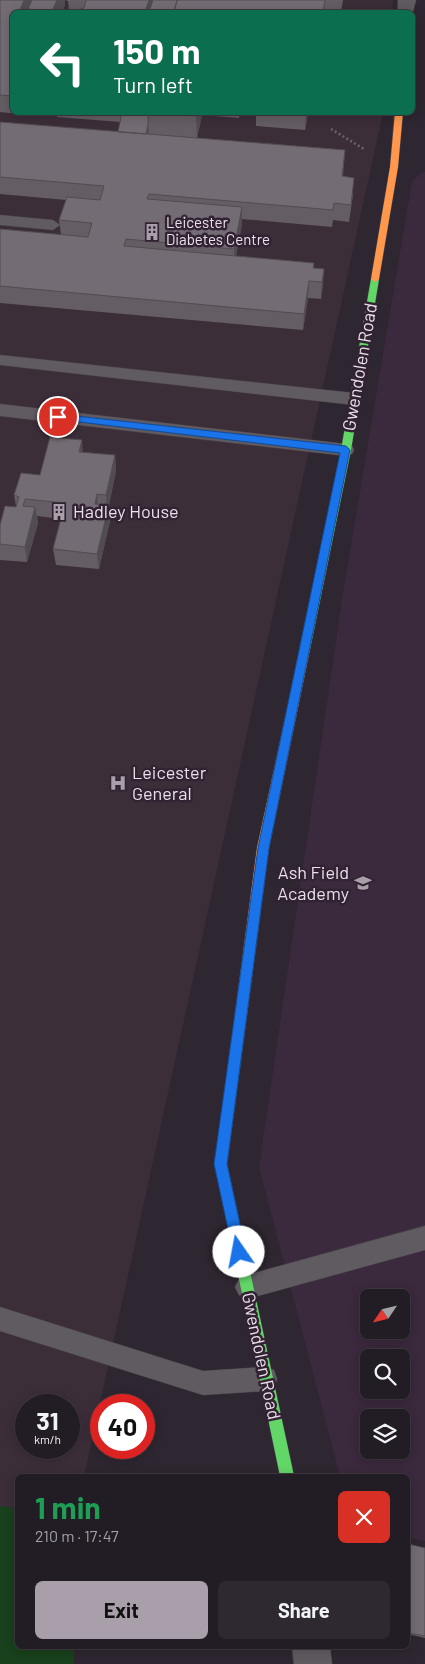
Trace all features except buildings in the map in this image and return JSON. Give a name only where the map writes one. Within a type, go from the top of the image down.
[{"type":"street","name":"Gwendolen Road","points":[[287,1474],[265,1380],[221,1164],[263,848],[346,450],[394,167],[399,115]]},
{"type":"street","points":[[311,1649],[313,1664]]},
{"type":"lane","points":[[0,220],[53,225]]},
{"type":"lane","points":[[0,360],[354,399]]},
{"type":"lane","points":[[0,410],[346,450]]},
{"type":"lane","points":[[247,1287],[425,1238]]},
{"type":"lane","points":[[0,1318],[202,1383],[265,1380]]},
{"type":"shaded area","name":"Leicester General","points":[[0,0],[393,0],[392,10],[10,10],[10,115],[383,115],[102,1394],[90,1394],[90,1449],[84,1474],[15,1474],[15,1509],[0,1506]]},
{"type":"shaded area","name":"Ash Field Academy","points":[[425,172],[425,1541],[410,1537],[410,1474],[339,1474],[259,1167],[342,600],[412,181]]},
{"type":"green space","points":[[0,1506],[15,1509],[15,1649],[74,1649],[74,1664],[0,1664]]},
{"type":"traffic: fast","points":[[304,654],[346,450],[375,279]]},
{"type":"traffic: fast","points":[[238,1037],[221,1164],[287,1474]]},
{"type":"traffic: slow","points":[[375,279],[394,167],[399,115]]},
{"type":"traffic: slow","points":[[238,1037],[263,848],[304,654]]},
{"type":"place","name":"Leicester Diabetes Centre","points":[[152,232]]},
{"type":"place","name":"Hadley House","points":[[59,512]]},
{"type":"place","name":"Leicester General","points":[[118,783]]},
{"type":"place","name":"Ash Field Academy","points":[[363,883]]},
{"type":"route","points":[[58,417],[346,450],[263,848],[221,1164],[239,1252]]}]
